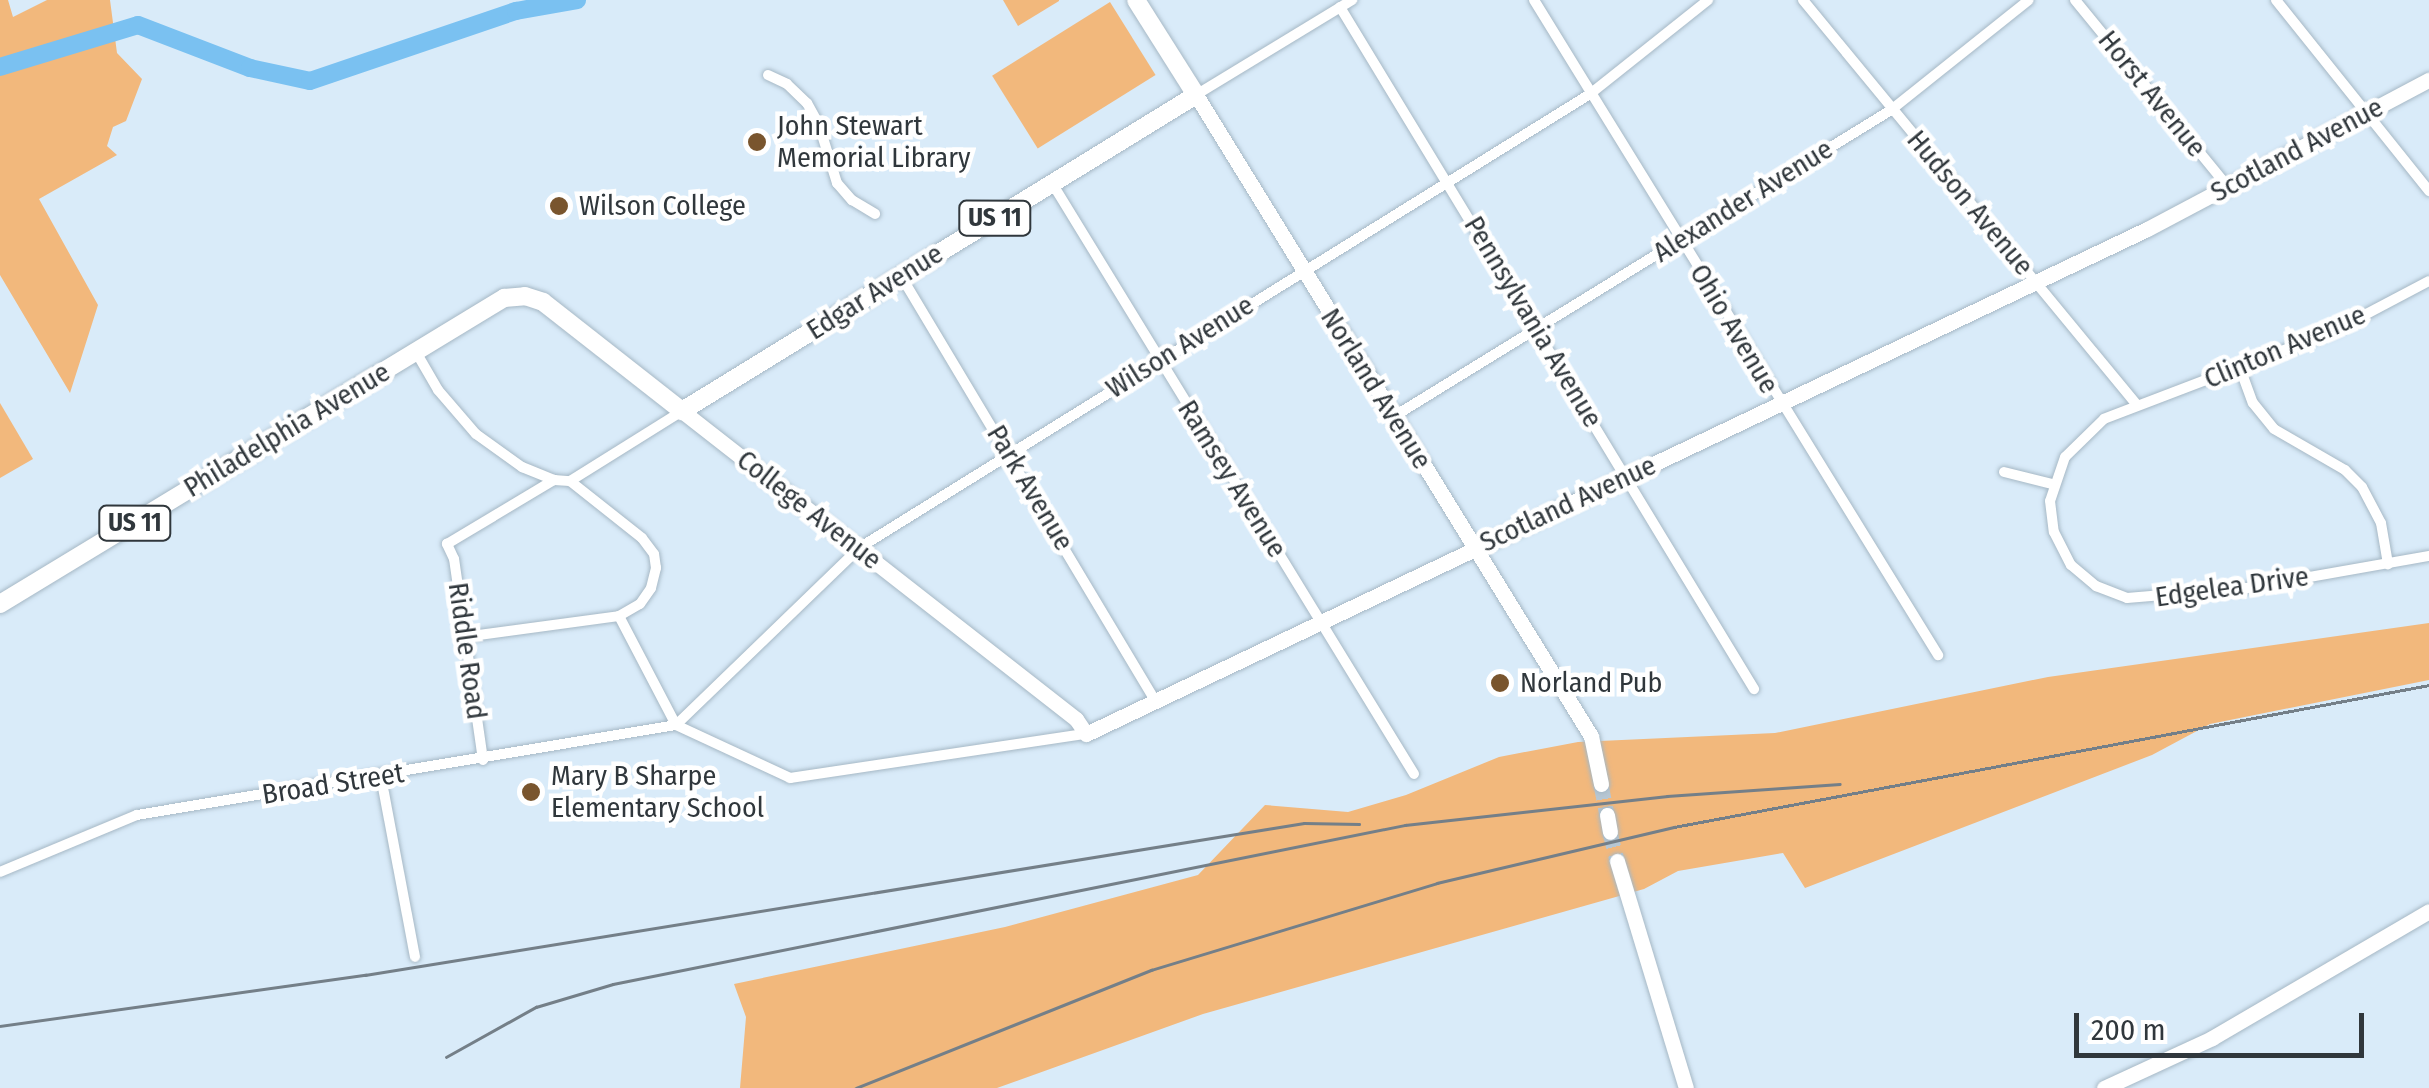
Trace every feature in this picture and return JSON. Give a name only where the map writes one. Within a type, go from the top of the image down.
[{"type":"main road","name":"Norland Avenue","points":[[1136,0],[1196,95]]},
{"type":"main road","name":"Edgar Avenue","points":[[682,411],[1196,95]]},
{"type":"main road","name":"College Avenue","points":[[525,296],[549,306],[682,411]]},
{"type":"main road","name":"Philadelphia Avenue","points":[[0,604],[498,302],[525,296]]},
{"type":"street","name":"Edgar Avenue","points":[[1196,95],[1352,0]]},
{"type":"street","name":"Ohio Avenue","points":[[1534,0],[1779,404],[1938,655]]},
{"type":"street","name":"Wilson Avenue","points":[[676,725],[858,548],[1590,94],[1708,0]]},
{"type":"street","name":"Hudson Avenue","points":[[1803,0],[2138,405]]},
{"type":"street","name":"Alexander Avenue","points":[[1393,417],[1891,110],[2030,0]]},
{"type":"street","name":"Horst Avenue","points":[[2075,0],[2229,188]]},
{"type":"street","points":[[2276,0],[2429,190]]},
{"type":"street","name":"Pennsylvania Avenue","points":[[1340,7],[1754,689]]},
{"type":"street","points":[[768,75],[787,84],[806,103],[819,125],[836,183],[875,214]]},
{"type":"street","name":"Scotland Avenue","points":[[676,725],[790,778],[1086,734],[2036,282],[2229,188],[2429,80]]},
{"type":"street","name":"Norland Avenue","points":[[1196,95],[1591,736],[1601,784]]},
{"type":"street","name":"Ramsey Avenue","points":[[1052,183],[1414,774]]},
{"type":"street","name":"Park Avenue","points":[[901,276],[1012,454],[1156,702]]},
{"type":"street","name":"Clinton Avenue","points":[[2138,405],[2334,331],[2428,283]]},
{"type":"street","points":[[416,352],[438,390],[476,434],[522,466],[554,480],[570,481],[642,538],[654,554],[651,588],[640,604],[619,616],[464,637]]},
{"type":"street","points":[[2240,368],[2253,403],[2274,430],[2345,470],[2362,487],[2381,523],[2388,564]]},
{"type":"street","points":[[2004,472],[2052,484],[2065,456],[2086,432],[2138,405]]},
{"type":"street","name":"Edgar Avenue","points":[[570,481],[682,411]]},
{"type":"street","name":"College Avenue","points":[[682,411],[1076,720],[1086,734]]},
{"type":"street","name":"Riddle Road","points":[[483,760],[454,559],[447,544],[554,480]]},
{"type":"street","name":"Edgelea Drive","points":[[2052,484],[2050,515],[2060,549],[2083,577],[2127,598],[2247,588],[2429,556]]},
{"type":"street","points":[[619,616],[676,725]]},
{"type":"street","name":"Broad Street","points":[[0,872],[137,815],[676,725]]},
{"type":"street","points":[[381,777],[415,957]]},
{"type":"street","points":[[1616,861],[1686,1088]]},
{"type":"street","points":[[2104,1088],[2212,1038],[2429,910]]},
{"type":"shaded area","points":[[0,0],[8,0],[13,17],[47,0],[110,0],[117,53],[142,79],[126,121],[113,127],[107,146],[117,155],[39,199],[98,305],[70,393],[0,275]]},
{"type":"shaded area","points":[[1003,0],[1059,0],[1059,1],[1018,26]]},
{"type":"shaded area","points":[[1110,2],[1156,75],[1038,149],[992,76]]},
{"type":"shaded area","points":[[0,403],[33,459],[0,478]]},
{"type":"shaded area","points":[[2429,623],[2429,680],[2210,724],[2152,755],[1805,888],[1783,853],[1678,871],[1644,889],[1203,1014],[997,1088],[740,1088],[746,1017],[734,984],[1005,927],[1198,875],[1265,805],[1348,812],[1406,795],[1499,757],[1578,742],[1775,733],[2048,677]]},
{"type":"waterway","points":[[0,67],[138,25],[250,68],[310,81],[516,11],[577,0]]},
{"type":"tunnel","points":[[1601,784],[1607,815]]},
{"type":"tunnel","points":[[1610,832],[1617,861]]},
{"type":"railway","points":[[856,1088],[1151,970],[1437,883],[1674,827],[2429,685]]},
{"type":"railway","points":[[446,1057],[536,1007],[613,984],[1405,825],[1667,796],[1840,784]]},
{"type":"railway","points":[[0,1026],[365,975],[1304,823],[1359,824]]},
{"type":"place","name":"John Stewart Memorial Library","points":[[757,142]]},
{"type":"place","name":"Wilson College","points":[[559,206]]},
{"type":"place","name":"Norland Pub","points":[[1500,683]]},
{"type":"place","name":"Mary B Sharpe Elementary School","points":[[531,792]]}]
